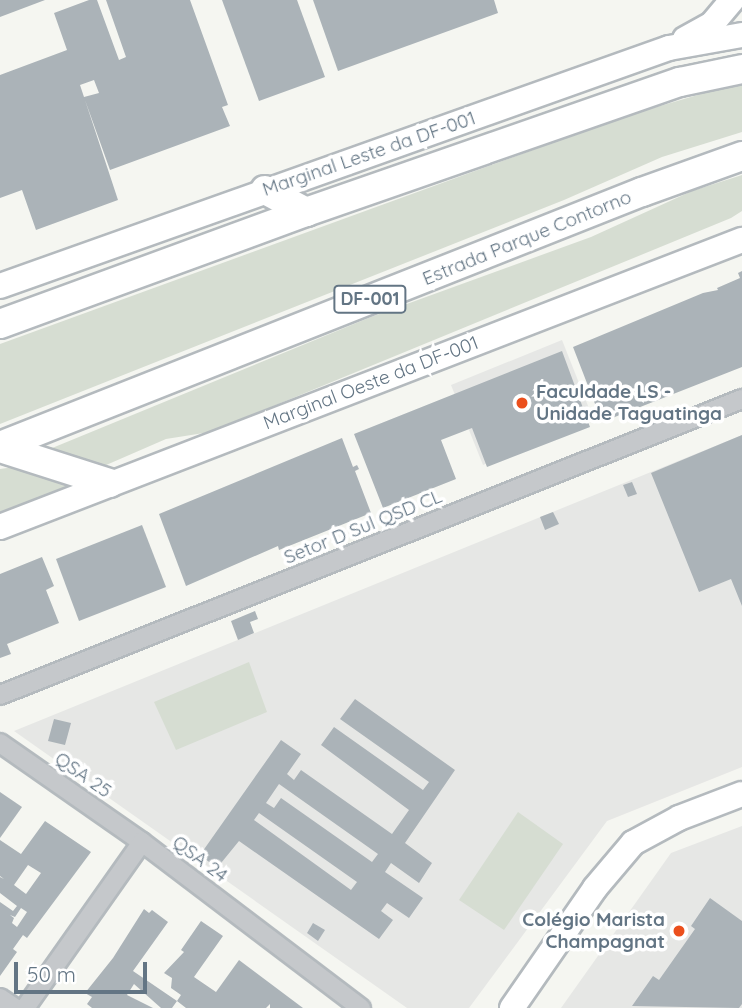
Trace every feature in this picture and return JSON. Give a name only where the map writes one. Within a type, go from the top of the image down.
[{"type":"highway","points":[[0,324],[306,212],[680,82],[742,69]]},
{"type":"highway","name":"Estrada Parque Contorno","points":[[0,447],[642,192],[742,156]]},
{"type":"highway","points":[[265,190],[306,212]]},
{"type":"highway","points":[[0,447],[110,483]]},
{"type":"main road","points":[[669,48],[712,24],[733,0]]},
{"type":"main road","name":"Marginal Leste da DF-001","points":[[0,286],[669,48],[742,36]]},
{"type":"main road","name":"Marginal Oeste da DF-001","points":[[0,527],[742,240]]},
{"type":"main road","points":[[512,1008],[595,888],[634,843],[679,818],[742,794]]},
{"type":"street","name":"Setor D Sul QSD CL","points":[[0,695],[742,399]]},
{"type":"street","name":"QSA 25","points":[[0,743],[142,842]]},
{"type":"street","name":"QSA 24","points":[[25,1008],[142,842],[362,1008]]},
{"type":"street","points":[[0,998],[15,1008]]},
{"type":"shaded area","points":[[742,84],[742,132],[662,157],[564,200],[0,424],[0,344],[626,116]]},
{"type":"shaded area","points":[[742,175],[742,211],[731,218],[210,432],[166,439],[97,469],[40,453],[371,317],[591,237],[692,191]]},
{"type":"shaded area","name":"Faculdade LS - Unidade Taguatinga","points":[[562,340],[594,421],[483,465],[451,385]]},
{"type":"shaded area","points":[[742,435],[742,767],[607,821],[469,1008],[407,1008],[14,731]]},
{"type":"shaded area","points":[[14,467],[75,486],[0,516],[0,469]]},
{"type":"shaded area","points":[[249,662],[267,712],[176,750],[154,702]]},
{"type":"shaded area","points":[[518,812],[563,844],[504,930],[459,900]]},
{"type":"shaded area","name":"Colégio Marista Champagnat","points":[[742,826],[742,1008],[561,1008],[671,853]]},
{"type":"building","points":[[0,0],[45,0],[0,17]]},
{"type":"building","points":[[89,0],[97,0],[119,60],[126,57],[106,0],[190,0],[228,105],[222,107],[230,126],[110,170],[85,100],[118,200],[36,230],[22,190],[0,198],[0,75],[67,50],[54,13]],"holes":[[[94,80],[99,93],[84,97],[80,85]]]},
{"type":"building","points":[[222,0],[297,0],[325,77],[259,101]]},
{"type":"building","points":[[313,0],[494,0],[498,13],[338,71]]},
{"type":"building","points":[[742,271],[742,367],[602,422],[573,347],[703,293],[718,290],[717,288],[740,278],[738,273]]},
{"type":"building","points":[[562,351],[590,427],[487,467],[472,428],[441,440],[456,479],[383,508],[354,434]]},
{"type":"building","points":[[742,435],[742,606],[731,579],[699,592],[651,473]]},
{"type":"building","points":[[342,438],[353,467],[357,465],[359,469],[355,471],[371,513],[279,550],[278,546],[186,586],[159,514]]},
{"type":"building","points":[[632,482],[637,494],[628,497],[623,485]]},
{"type":"building","points":[[553,512],[559,524],[545,530],[540,517]]},
{"type":"building","points":[[142,525],[166,587],[79,621],[56,559]]},
{"type":"building","points":[[42,557],[54,586],[46,590],[59,623],[7,644],[11,654],[0,658],[0,574]]},
{"type":"building","points":[[255,611],[258,619],[250,622],[254,633],[238,640],[231,621]]},
{"type":"building","points":[[355,699],[455,770],[405,843],[432,863],[419,883],[391,863],[385,872],[423,898],[409,918],[387,903],[381,911],[393,920],[379,939],[239,841],[217,868],[200,855],[281,740],[301,754],[287,774],[294,780],[301,770],[392,834],[409,810],[321,745],[334,727],[423,790],[429,782],[340,719]],"holes":[[[279,784],[378,854],[372,862],[281,798],[274,808],[266,803]],[[259,813],[357,882],[351,890],[254,820]]]},
{"type":"building","points":[[54,719],[71,723],[65,745],[48,741]]},
{"type":"building","points":[[0,792],[22,807],[0,838]]},
{"type":"building","points":[[45,821],[91,852],[27,938],[23,935],[13,949],[17,952],[0,976],[0,902],[13,911],[17,906],[0,893],[0,877],[4,879],[0,876],[0,840],[21,854]],"holes":[[[28,865],[41,873],[26,894],[14,885]],[[21,908],[27,912],[17,927],[12,923],[14,918],[10,915],[15,917]]]},
{"type":"building","points":[[710,898],[742,921],[742,1004],[739,1008],[632,1006],[653,976],[659,980],[695,929],[691,926]]},
{"type":"building","points":[[144,909],[149,913],[152,910],[168,922],[133,971],[177,1001],[172,1008],[161,1008],[134,984],[127,995],[153,1008],[92,1008],[87,1004],[92,997],[85,993],[113,958]]},
{"type":"building","points":[[201,921],[223,936],[194,977],[216,992],[239,960],[303,1008],[270,1008],[270,1004],[266,1008],[186,1008],[177,1001],[181,995],[171,988],[172,978],[164,973],[184,952],[181,950]]},
{"type":"building","points":[[313,923],[325,930],[318,941],[307,933]]},
{"type":"place","name":"Faculdade LS - Unidade Taguatinga","points":[[522,403]]},
{"type":"place","name":"Colégio Marista Champagnat","points":[[679,931]]}]
